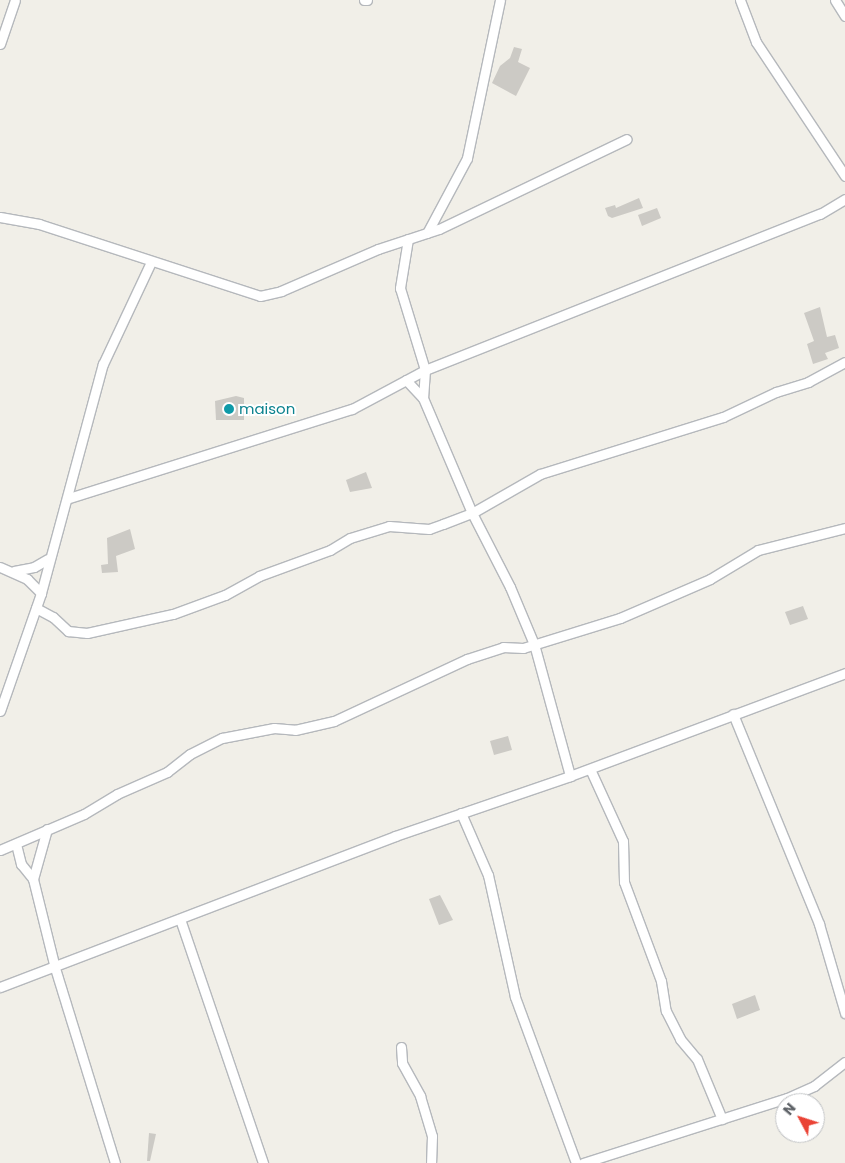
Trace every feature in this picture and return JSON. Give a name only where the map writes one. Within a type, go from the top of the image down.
[{"type":"street","points":[[0,44],[14,0]]},
{"type":"street","points":[[427,233],[467,158],[500,0]]},
{"type":"street","points":[[740,0],[756,42],[845,176]]},
{"type":"street","points":[[835,0],[845,16]]},
{"type":"street","points":[[0,217],[38,224],[260,296],[281,291],[352,259],[427,233],[627,139]]},
{"type":"street","points":[[69,498],[352,409],[425,370],[820,214],[845,199]]},
{"type":"street","points":[[408,239],[400,288],[425,370],[423,398]]},
{"type":"street","points":[[0,711],[41,593],[48,559],[69,498],[71,477],[103,364],[151,262]]},
{"type":"street","points":[[36,608],[53,617],[68,631],[114,629],[225,595],[259,576],[330,550],[350,538],[389,526],[429,529],[472,513],[540,474],[723,417],[776,392],[808,382],[845,362]]},
{"type":"street","points":[[406,380],[423,398],[472,513],[510,587],[534,644],[570,776]]},
{"type":"street","points":[[0,850],[167,772],[190,754],[222,738],[274,728],[295,730],[334,721],[467,659],[503,647],[523,648],[620,618],[710,579],[758,550],[845,528]]},
{"type":"street","points":[[14,571],[34,567],[48,559]]},
{"type":"street","points":[[0,567],[14,571],[41,593]]},
{"type":"street","points":[[0,987],[55,968],[461,813],[590,769],[845,673]]},
{"type":"street","points":[[733,714],[819,924],[845,1013]]},
{"type":"street","points":[[590,769],[623,840],[624,882],[660,981],[666,1011],[680,1039],[697,1059],[722,1119]]},
{"type":"street","points":[[461,813],[488,875],[515,997],[576,1163]]},
{"type":"street","points":[[33,879],[47,829]]},
{"type":"street","points":[[16,844],[21,864],[33,879],[55,968],[115,1163]]},
{"type":"street","points":[[180,919],[263,1163]]},
{"type":"street","points":[[401,1046],[402,1063],[420,1096],[432,1136],[431,1163]]},
{"type":"street","points":[[583,1163],[722,1119],[814,1086],[845,1062]]},
{"type":"building","points":[[514,47],[522,49],[518,62],[530,68],[516,96],[492,83],[500,66],[510,58]]},
{"type":"building","points":[[639,198],[643,208],[612,218],[608,216],[605,208],[615,205],[616,208]]},
{"type":"building","points":[[657,208],[661,218],[642,226],[638,215]]},
{"type":"building","points":[[820,307],[827,337],[835,335],[839,348],[825,353],[828,359],[813,364],[807,344],[814,341],[804,313]]},
{"type":"building","name":"maison","points":[[236,396],[244,398],[244,420],[216,420],[215,401]]},
{"type":"building","points":[[366,472],[372,488],[350,492],[346,480]]},
{"type":"building","points":[[130,529],[135,549],[116,556],[118,572],[102,573],[101,565],[108,564],[107,538]]},
{"type":"building","points":[[803,606],[808,619],[790,625],[785,612]]},
{"type":"building","points":[[508,736],[512,750],[494,755],[490,741]]},
{"type":"building","points":[[440,895],[453,920],[439,925],[429,899]]},
{"type":"building","points":[[755,995],[760,1010],[737,1019],[732,1004]]},
{"type":"building","points":[[149,1133],[156,1134],[150,1161],[147,1161]]},
{"type":"place","name":"maison","points":[[229,409]]}]
